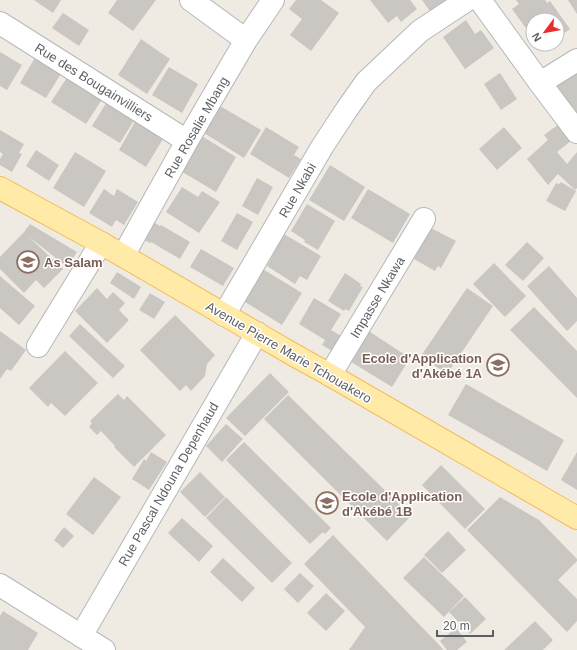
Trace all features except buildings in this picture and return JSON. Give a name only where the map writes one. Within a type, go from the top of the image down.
[{"type":"main road","name":"Avenue Pierre Marie Tchouakero","points":[[0,188],[101,243],[257,333],[299,359],[330,375],[577,518]]},
{"type":"street","points":[[191,0],[246,40]]},
{"type":"street","name":"Rue Rosalie Mbang","points":[[123,256],[187,141],[246,40],[274,0]]},
{"type":"street","name":"Rue Nkabi","points":[[224,315],[318,154],[366,82],[420,31],[466,0]]},
{"type":"street","points":[[480,0],[577,132]]},
{"type":"street","name":"Rue des Bougainvilliers","points":[[0,23],[187,141]]},
{"type":"street","points":[[540,83],[577,60]]},
{"type":"street","name":"Impasse Nkawa","points":[[330,375],[424,219]]},
{"type":"street","points":[[38,346],[101,243]]},
{"type":"street","name":"Rue Pascal Ndouna Depenhaud","points":[[95,644],[257,333]]},
{"type":"street","points":[[0,585],[95,644]]},
{"type":"place","name":"As Salam","points":[[28,262]]},
{"type":"place","name":"Ecole d'Application d'Akébé 1A","points":[[498,365]]},
{"type":"place","name":"Ecole d'Application d'Akébé 1B","points":[[327,503]]}]
